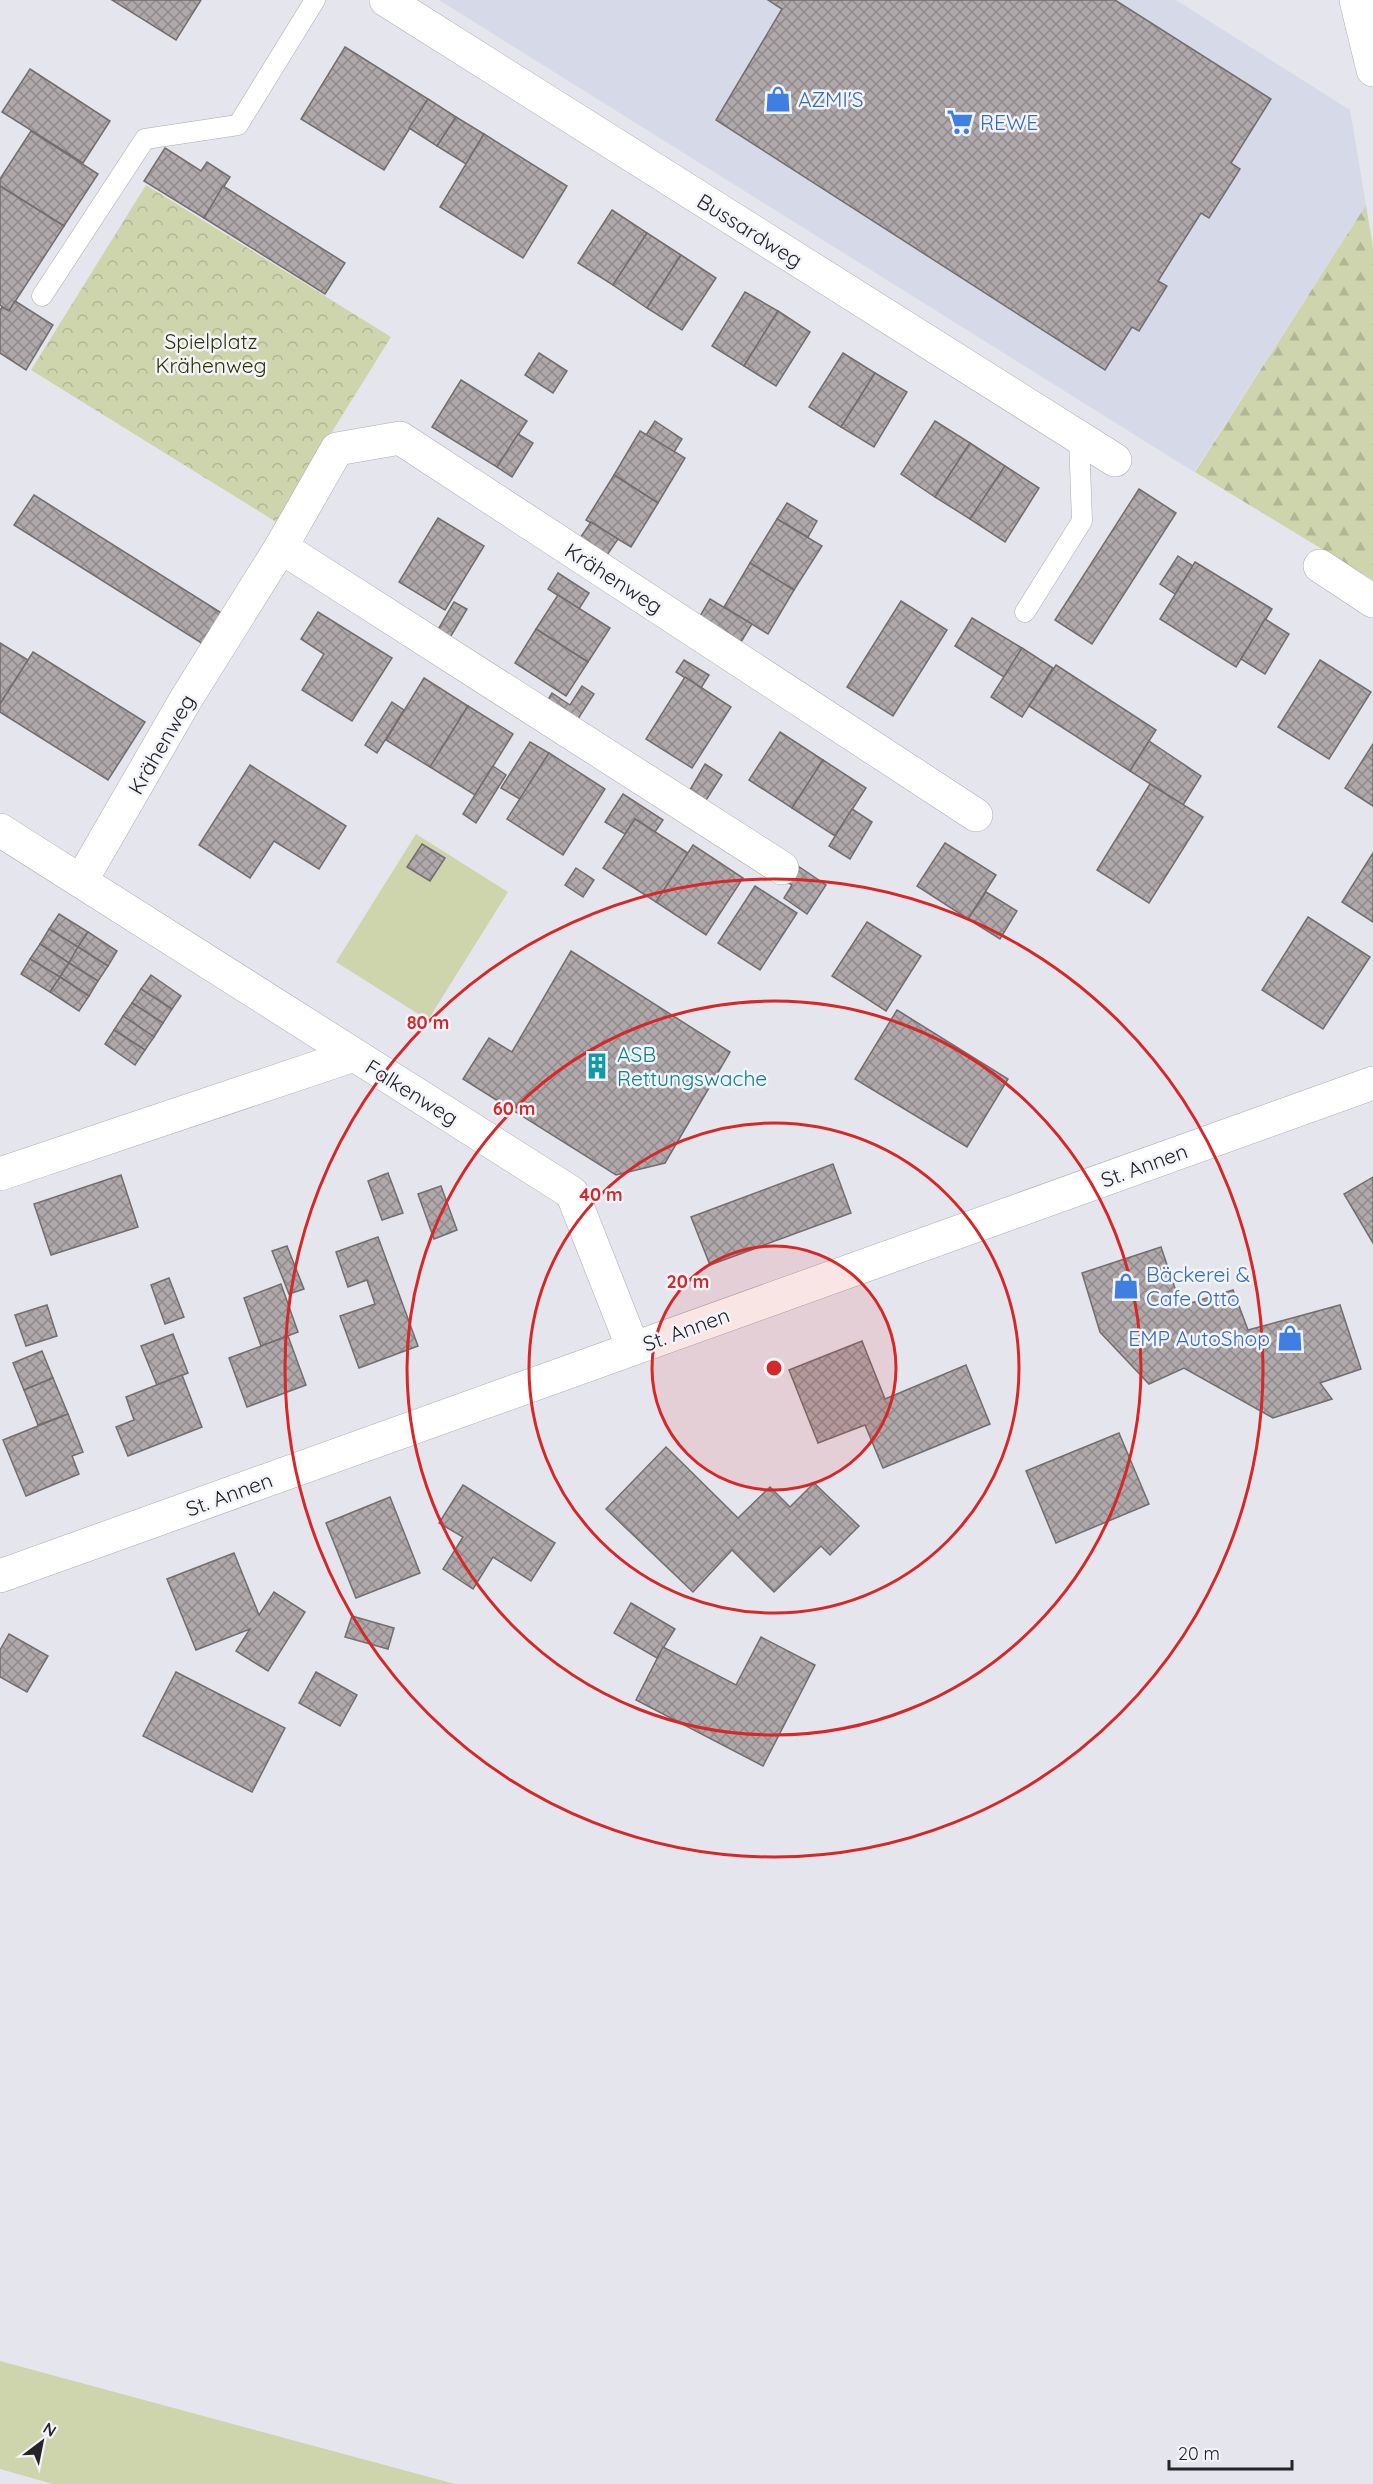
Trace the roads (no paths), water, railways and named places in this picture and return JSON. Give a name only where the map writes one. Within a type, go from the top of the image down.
[{"type":"street","name":"Bussardweg","points":[[386,0],[1115,460]]},
{"type":"street","points":[[1356,0],[1373,70]]},
{"type":"street","name":"Krähenweg","points":[[81,881],[186,699],[281,547],[337,449],[400,438],[976,815]]},
{"type":"street","points":[[281,547],[782,868]]},
{"type":"street","points":[[1320,566],[1373,601]]},
{"type":"street","name":"Falkenweg","points":[[0,830],[572,1193],[633,1348]]},
{"type":"street","name":"Falkenweg","points":[[0,1174],[354,1055]]},
{"type":"street","name":"St. Annen","points":[[0,1576],[1373,1083]]},
{"type":"lane","points":[[42,296],[145,139],[238,125],[315,0]]},
{"type":"lane","points":[[1025,612],[1082,520],[1079,437]]},
{"type":"place","name":"AZMI'S","points":[[778,99]]},
{"type":"place","name":"REWE","points":[[960,122]]},
{"type":"place","name":"ASB Rettungswache","points":[[597,1066]]},
{"type":"place","name":"Bäckerei & Cafe Otto","points":[[1126,1286]]},
{"type":"place","name":"EMP AutoShop","points":[[1290,1338]]},
{"type":"park label","name":"Spielplatz Krähenweg","points":[[211,353]]}]
